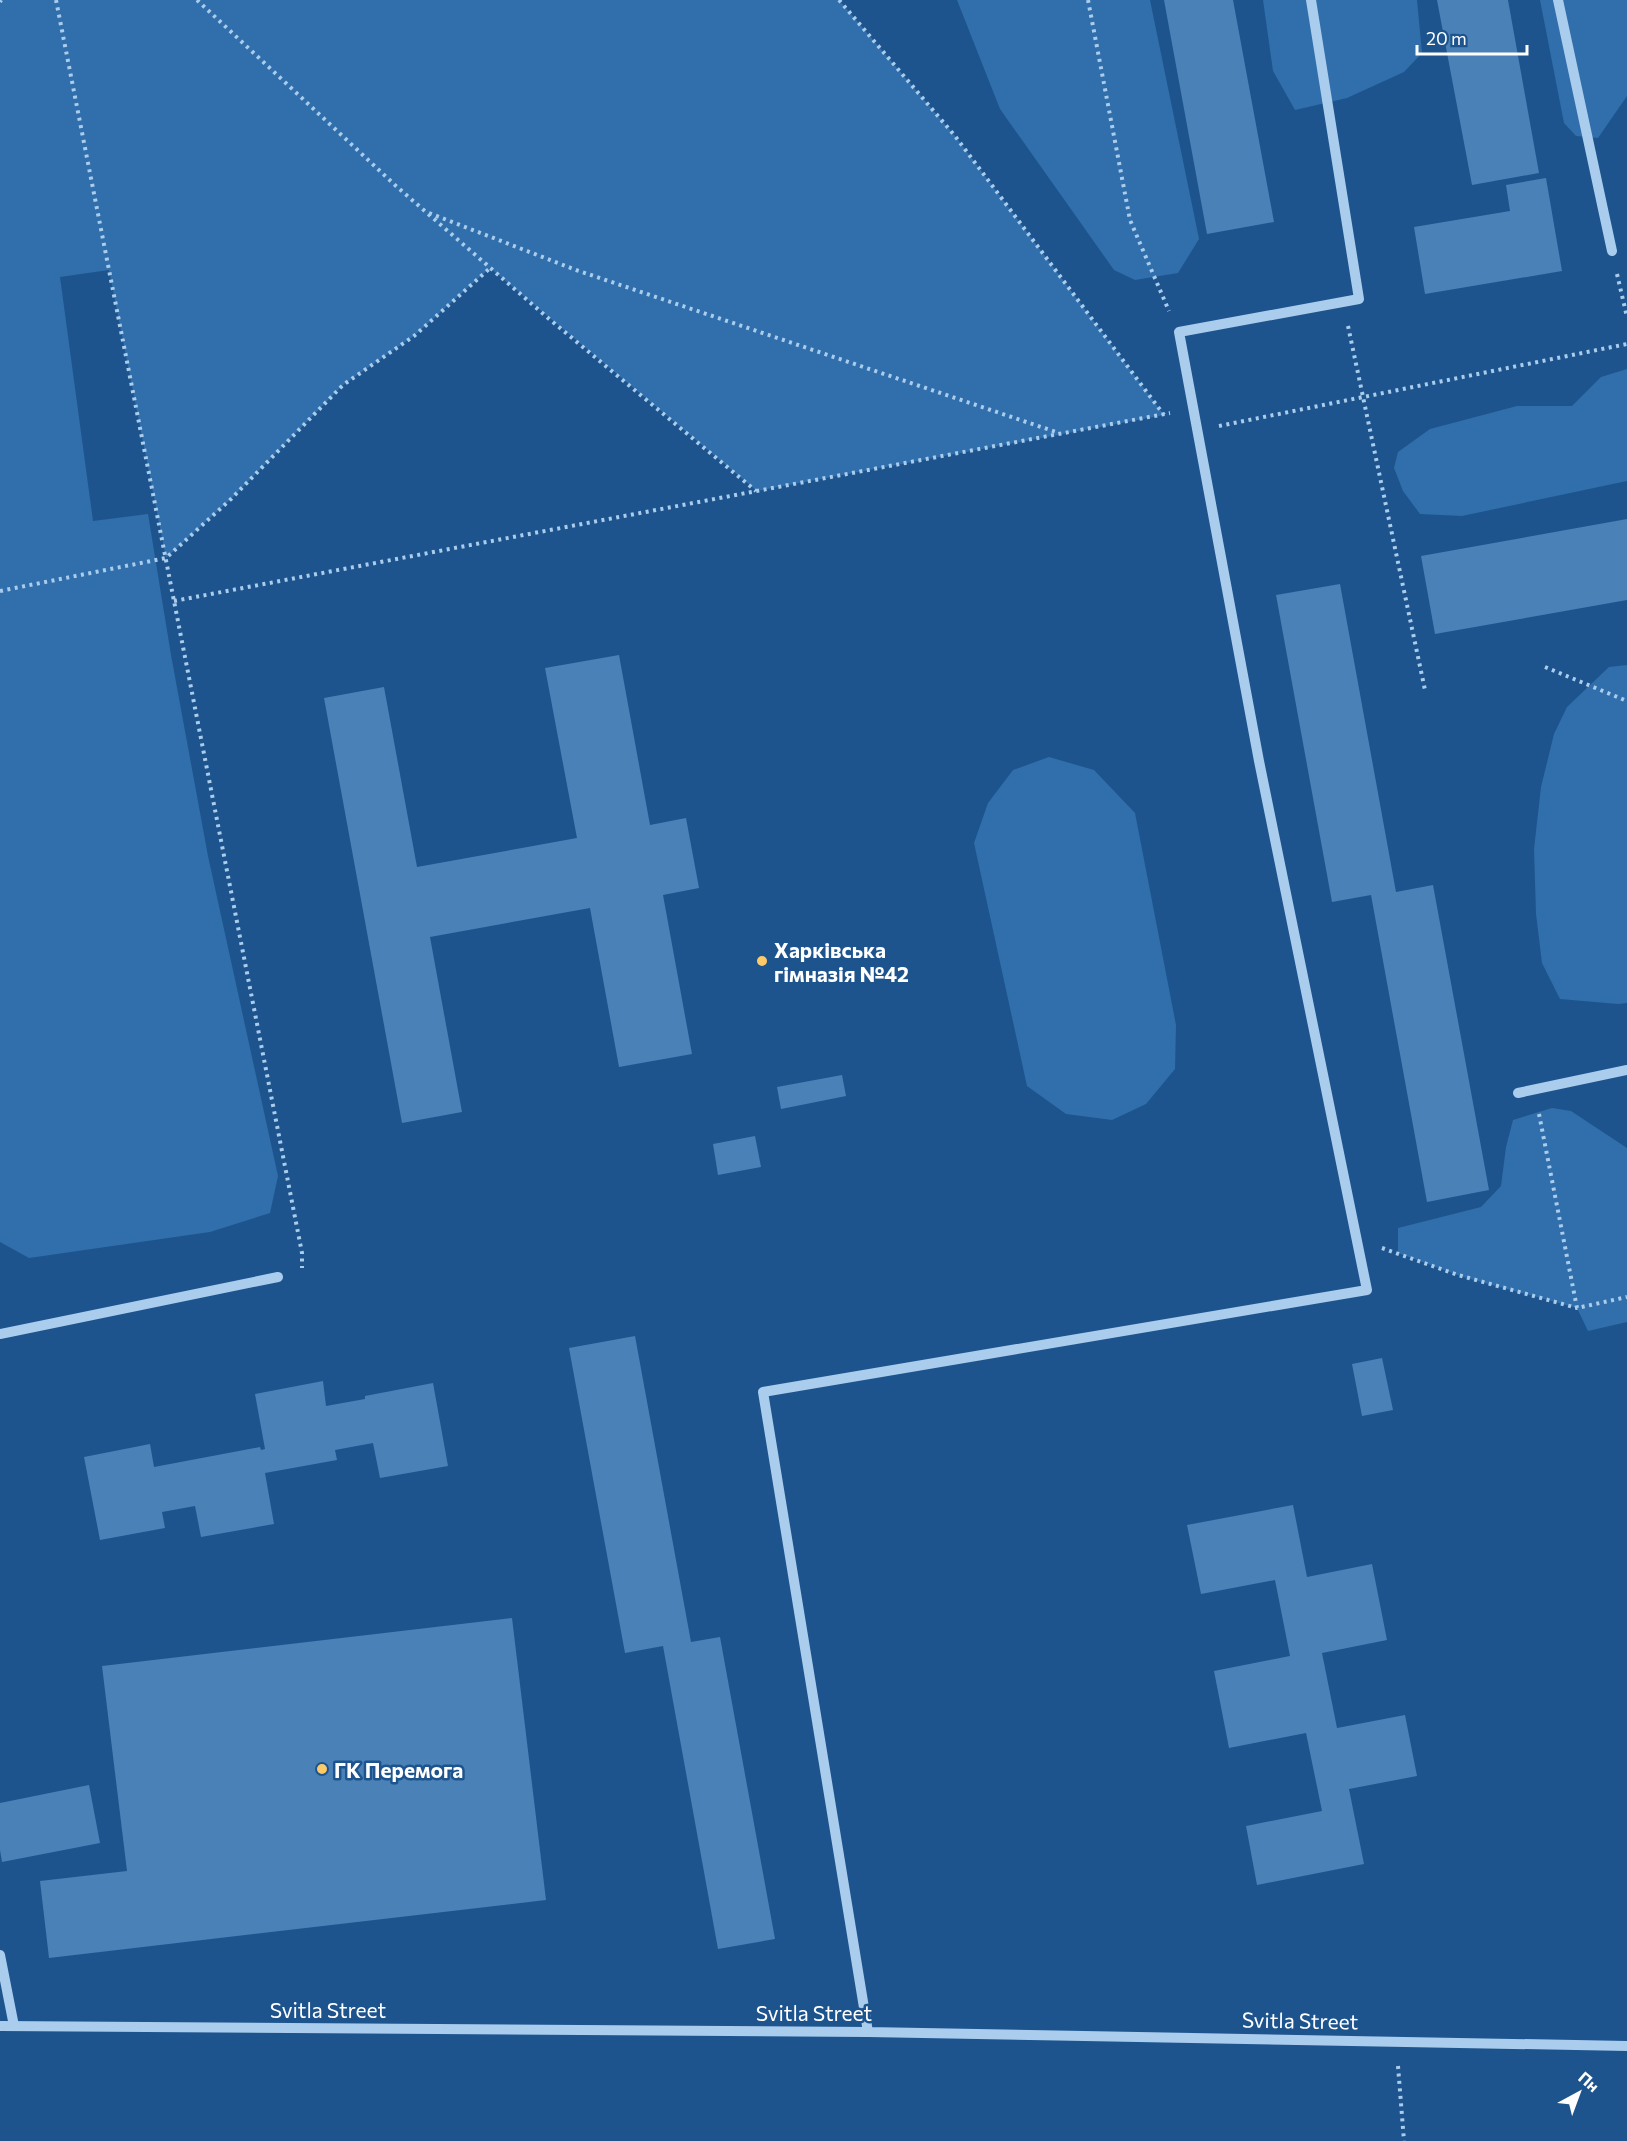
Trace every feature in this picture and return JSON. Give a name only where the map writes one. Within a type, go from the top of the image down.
[{"type":"street","points":[[868,2032],[763,1392],[1367,1290],[1259,761],[1179,333],[1359,299],[1311,0]]},
{"type":"street","points":[[1558,0],[1612,251]]},
{"type":"street","points":[[1518,1093],[1627,1070]]},
{"type":"street","points":[[0,1334],[278,1277]]},
{"type":"street","points":[[0,1955],[14,2026]]},
{"type":"street","name":"Svitla Street","points":[[0,2025],[868,2032],[1627,2046]]},
{"type":"path","points":[[56,0],[302,1253],[302,1277],[278,1277]]},
{"type":"path","points":[[197,0],[426,212],[757,491]]},
{"type":"path","points":[[839,0],[955,136],[1164,414]]},
{"type":"path","points":[[1088,0],[1130,220],[1179,333]]},
{"type":"path","points":[[426,212],[576,270],[1062,434]]},
{"type":"path","points":[[1612,251],[1627,317]]},
{"type":"path","points":[[0,591],[166,558],[231,500],[343,385],[414,336],[490,268]]},
{"type":"path","points":[[1343,302],[1425,690]]},
{"type":"path","points":[[1197,431],[1627,344]]},
{"type":"path","points":[[174,601],[1193,410]]},
{"type":"path","points":[[1545,667],[1627,701]]},
{"type":"path","points":[[1534,1090],[1577,1308]]},
{"type":"path","points":[[1356,1238],[1458,1275],[1577,1308],[1627,1297]]},
{"type":"path","points":[[1396,2042],[1404,2141]]},
{"type":"shaded area","points":[[0,0],[839,0],[955,136],[1164,415],[757,491],[490,268],[414,336],[343,385],[231,499],[166,558],[109,270],[60,277],[93,521],[148,514],[208,856],[278,1176],[270,1213],[210,1232],[29,1258],[0,1242]]},
{"type":"shaded area","points":[[957,0],[1150,0],[1199,239],[1178,273],[1135,280],[1114,270],[1000,109]]},
{"type":"shaded area","points":[[1263,0],[1417,0],[1422,53],[1404,72],[1347,98],[1295,110],[1273,71]]},
{"type":"shaded area","points":[[1540,0],[1627,0],[1627,96],[1598,138],[1576,136],[1564,123]]},
{"type":"shaded area","points":[[1627,369],[1627,481],[1462,516],[1420,514],[1403,491],[1394,468],[1398,452],[1430,429],[1517,406],[1572,406],[1601,377]]},
{"type":"shaded area","points":[[1627,665],[1627,1003],[1560,999],[1542,963],[1536,914],[1534,849],[1541,787],[1554,734],[1567,707],[1609,667]]},
{"type":"shaded area","points":[[1049,757],[1094,770],[1135,813],[1176,1025],[1175,1069],[1146,1104],[1112,1120],[1066,1114],[1027,1086],[974,843],[988,803],[1013,770]]},
{"type":"shaded area","points":[[1552,1108],[1571,1111],[1627,1148],[1627,1322],[1588,1331],[1577,1308],[1463,1277],[1398,1253],[1398,1228],[1481,1207],[1501,1186],[1506,1147],[1513,1120]]},
{"type":"building","points":[[1164,0],[1233,0],[1274,222],[1207,234]]},
{"type":"building","points":[[1437,0],[1508,0],[1539,173],[1472,185]]},
{"type":"building","points":[[1546,178],[1562,271],[1425,294],[1414,227],[1510,211],[1506,185]]},
{"type":"building","points":[[1627,519],[1627,600],[1435,634],[1421,556]]},
{"type":"building","points":[[1340,584],[1396,892],[1433,885],[1489,1190],[1427,1202],[1371,895],[1332,902],[1276,595]]},
{"type":"building","points":[[619,655],[650,825],[686,818],[699,888],[663,895],[692,1054],[619,1067],[590,908],[430,937],[462,1112],[402,1123],[324,698],[384,687],[417,867],[577,838],[545,668]]},
{"type":"building","points":[[842,1075],[846,1096],[781,1109],[777,1087]]},
{"type":"building","points":[[755,1136],[761,1167],[718,1175],[713,1144]]},
{"type":"building","points":[[635,1336],[691,1642],[720,1637],[775,1939],[718,1949],[663,1646],[625,1653],[569,1348]]},
{"type":"building","points":[[1382,1358],[1393,1410],[1362,1416],[1352,1364]]},
{"type":"building","points":[[323,1381],[326,1406],[433,1383],[448,1466],[380,1478],[373,1443],[335,1450],[337,1460],[265,1473],[274,1524],[201,1537],[195,1506],[162,1512],[165,1528],[100,1540],[84,1457],[150,1444],[154,1467],[260,1447],[261,1450],[265,1449],[255,1394]]},
{"type":"building","points":[[1293,1505],[1307,1577],[1372,1564],[1387,1640],[1322,1653],[1337,1728],[1405,1715],[1417,1776],[1349,1789],[1364,1864],[1257,1885],[1246,1826],[1322,1811],[1306,1733],[1229,1748],[1214,1671],[1290,1656],[1275,1580],[1201,1594],[1187,1525]]},
{"type":"building","name":"ГК Перемога","points":[[512,1618],[546,1900],[49,1958],[40,1881],[127,1871],[102,1666]]},
{"type":"building","points":[[89,1785],[100,1843],[2,1862],[0,1803]]},
{"type":"place","name":"Харківська гімназія №42","points":[[762,961]]},
{"type":"place","name":"ГК Перемога","points":[[322,1769]]}]
